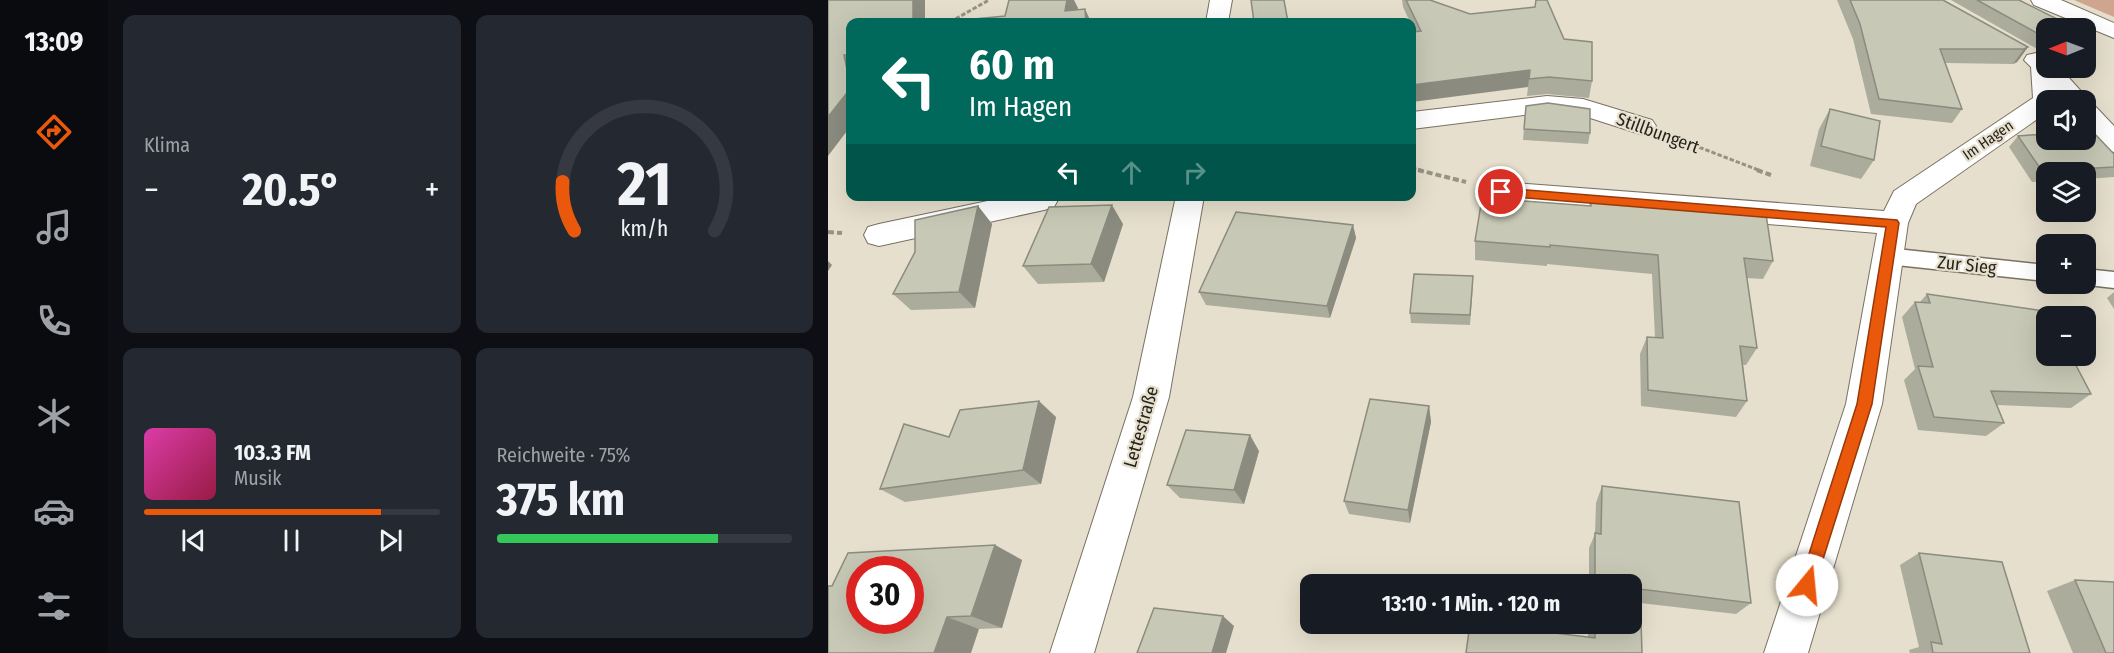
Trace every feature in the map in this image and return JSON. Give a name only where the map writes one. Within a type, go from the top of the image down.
[{"type":"street","points":[[1218,18],[1221,0]]},
{"type":"street","points":[[2042,0],[2114,31]]},
{"type":"street","points":[[2012,47],[2036,60]]},
{"type":"street","name":"Im Hagen","points":[[1786,653],[1864,404],[1893,223],[1904,198],[2046,101],[2044,78]]},
{"type":"street","points":[[2056,78],[2067,90]]},
{"type":"street","name":"Stillbungert","points":[[1416,120],[1546,104],[1583,106],[1643,126]]},
{"type":"street","points":[[2096,123],[2114,143]]},
{"type":"street","points":[[1501,192],[1893,223]]},
{"type":"street","points":[[879,235],[1039,201]]},
{"type":"street","name":"Lettestraße","points":[[1072,653],[1151,397],[1189,201]]},
{"type":"lane","name":"Zur Sieg","points":[[1887,256],[2036,272]]},
{"type":"lane","points":[[2096,278],[2114,280]]},
{"type":"path","points":[[957,18],[989,0]]},
{"type":"path","name":"Stillbungert","points":[[1643,126],[1773,176]]},
{"type":"path","points":[[1416,169],[1501,192]]},
{"type":"shaded area","points":[[2074,0],[2114,0],[2114,17]]},
{"type":"building","points":[[828,0],[913,0],[913,18],[846,18],[846,55],[844,55],[846,94],[828,117]]},
{"type":"building","points":[[1009,0],[1067,0],[1065,11],[1085,9],[1086,18],[984,18],[1005,16]]},
{"type":"building","points":[[1251,0],[1284,0],[1287,18],[1253,18]]},
{"type":"building","points":[[1406,0],[1430,0],[1470,14],[1535,7],[1536,0],[1547,0],[1564,39],[1592,42],[1592,81],[1549,77],[1529,79],[1530,70],[1416,84],[1416,32],[1421,31]]},
{"type":"building","points":[[1850,0],[1943,0],[2028,47],[2024,49],[1940,49],[1962,109],[1879,99],[1860,24]]},
{"type":"building","points":[[1977,0],[2019,0],[2055,18],[2036,18],[2036,32]]},
{"type":"building","points":[[1548,103],[1590,109],[1590,133],[1524,129],[1526,106]]},
{"type":"building","points":[[1830,109],[1880,121],[1874,160],[1821,146]]},
{"type":"building","points":[[2036,135],[2036,150],[2096,150],[2096,135],[2114,154],[2114,167],[2096,168],[2096,162],[2036,162],[2018,136]]},
{"type":"building","points":[[1482,198],[1591,206],[1591,199],[1766,214],[1773,261],[1744,258],[1757,348],[1740,346],[1747,401],[1648,390],[1647,337],[1663,338],[1658,255],[1475,241]]},
{"type":"building","points":[[1112,205],[1091,264],[1023,266],[1049,207]]},
{"type":"building","points":[[978,206],[959,292],[893,294],[915,252],[915,220]]},
{"type":"building","points":[[1236,212],[1353,225],[1327,306],[1199,292]]},
{"type":"building","points":[[1414,274],[1473,276],[1470,315],[1410,313]]},
{"type":"building","points":[[1927,294],[2036,310],[2036,366],[2076,366],[2091,394],[1991,391],[2004,423],[1934,417],[1918,366],[1933,367],[1915,302],[1930,303]]},
{"type":"building","points":[[1370,399],[1429,406],[1408,510],[1344,501]]},
{"type":"building","points":[[1039,401],[1023,470],[880,489],[904,424],[949,437],[960,410]]},
{"type":"building","points":[[1186,430],[1250,435],[1234,490],[1167,485]]},
{"type":"building","points":[[1602,486],[1739,502],[1751,603],[1642,589],[1642,574],[1595,574],[1595,533],[1601,534]]},
{"type":"building","points":[[995,545],[971,616],[947,617],[934,653],[828,653],[828,586],[832,586],[846,557],[846,634],[924,634],[924,556],[847,556],[848,553]]},
{"type":"building","points":[[1919,553],[2002,562],[2030,653],[1933,653],[1931,642],[1942,644]]},
{"type":"building","points":[[2075,580],[2114,582],[2114,653],[2106,653]]},
{"type":"building","points":[[1154,608],[1223,616],[1212,653],[1137,653]]},
{"type":"building","points":[[1469,634],[1562,634],[1595,638],[1595,634],[1641,634],[1642,653],[1466,653]]},
{"type":"route","points":[[1501,192],[1893,223],[1864,404],[1807,585]]}]
